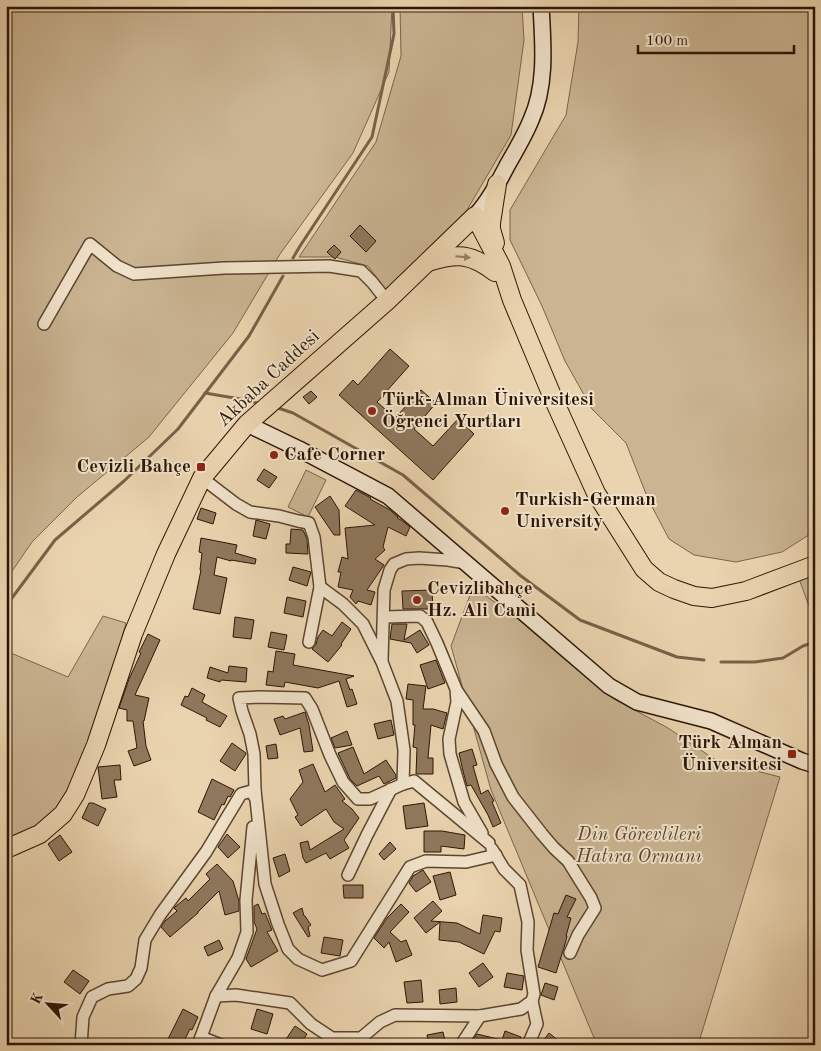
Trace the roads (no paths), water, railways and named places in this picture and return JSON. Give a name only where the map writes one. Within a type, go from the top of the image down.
[{"type":"main road","points":[[498,184],[491,223],[498,268]]},
{"type":"main road","points":[[471,221],[498,268],[596,493],[644,569],[659,582],[674,589],[694,596],[712,598],[746,591],[815,565]]},
{"type":"main road","name":"Akbaba Caddesi","points":[[6,849],[40,834],[63,814],[75,795],[96,745],[133,634],[166,554],[202,478],[247,424],[387,301],[471,221]]},
{"type":"main road","points":[[428,262],[452,256],[466,257],[498,268]]},
{"type":"street","name":"Akbaba Caddesi","points":[[471,221],[483,208],[498,184],[532,119],[540,89],[544,51],[541,6]]},
{"type":"street","points":[[44,324],[90,244],[117,266],[134,274],[224,268],[329,266],[361,271],[387,301]]},
{"type":"street","points":[[247,424],[299,448],[388,496],[609,686],[637,702],[711,721],[815,765]]},
{"type":"street","points":[[202,478],[236,504],[250,512],[310,522],[314,538],[320,588],[309,642]]},
{"type":"street","points":[[382,662],[384,590],[390,570],[394,564],[406,560],[431,558],[468,564]]},
{"type":"street","points":[[320,588],[343,604],[363,624],[382,662],[397,701],[404,750],[403,784]]},
{"type":"street","points":[[384,617],[420,616],[428,622],[456,689],[484,731],[496,764],[513,796],[542,834],[568,861],[591,898],[595,908],[578,935],[570,953]]},
{"type":"street","points":[[456,689],[457,702],[449,740],[450,754],[464,802],[504,869],[520,886],[528,922],[527,950],[534,994],[532,1001],[537,1024],[528,1045]]},
{"type":"street","points":[[222,1045],[199,1041],[216,996],[238,958],[247,932],[246,900],[252,851],[254,754],[239,698],[259,696],[305,698],[312,709],[343,782],[358,799],[370,799],[414,781],[489,843]]},
{"type":"street","points":[[254,790],[266,884],[278,924],[288,949],[298,960],[322,970],[351,961],[410,867],[426,861],[466,862],[496,855]]},
{"type":"street","points":[[81,1045],[82,1017],[92,997],[108,989],[128,986],[136,979],[141,968],[146,940],[160,915],[206,852],[241,794],[254,790]]},
{"type":"street","points":[[348,875],[391,790]]},
{"type":"street","points":[[216,996],[236,995],[290,1003],[311,1024],[332,1038],[361,1038],[380,1022],[395,1014],[480,1016],[521,1010],[532,1001]]},
{"type":"street","points":[[461,1045],[480,1016]]},
{"type":"waterway","points":[[293,258],[372,137],[394,34],[393,6]]},
{"type":"waterway","points":[[6,606],[55,540],[124,481],[178,429],[249,336],[283,276]]},
{"type":"waterway","points":[[205,393],[257,403]]},
{"type":"waterway","points":[[278,408],[293,413],[403,475],[521,576],[580,620],[677,657],[704,660]]},
{"type":"waterway","points":[[721,662],[755,662],[783,658],[803,646],[815,642]]},
{"type":"place","name":"Türk-Alman Üniversitesi Öğrenci Yurtları","points":[[372,411]]},
{"type":"place","name":"Cafe Corner","points":[[274,455]]},
{"type":"place","name":"Cevizli Bahçe","points":[[201,467]]},
{"type":"place","name":"Turkish-German University","points":[[505,511]]},
{"type":"place","name":"Cevizlibahçe Hz. Ali Cami","points":[[417,600]]},
{"type":"place","name":"Türk Alman Üniversitesi","points":[[792,754]]},
{"type":"park label","name":"Din Görevlileri Hatıra Ormanı","points":[[639,846]]}]
